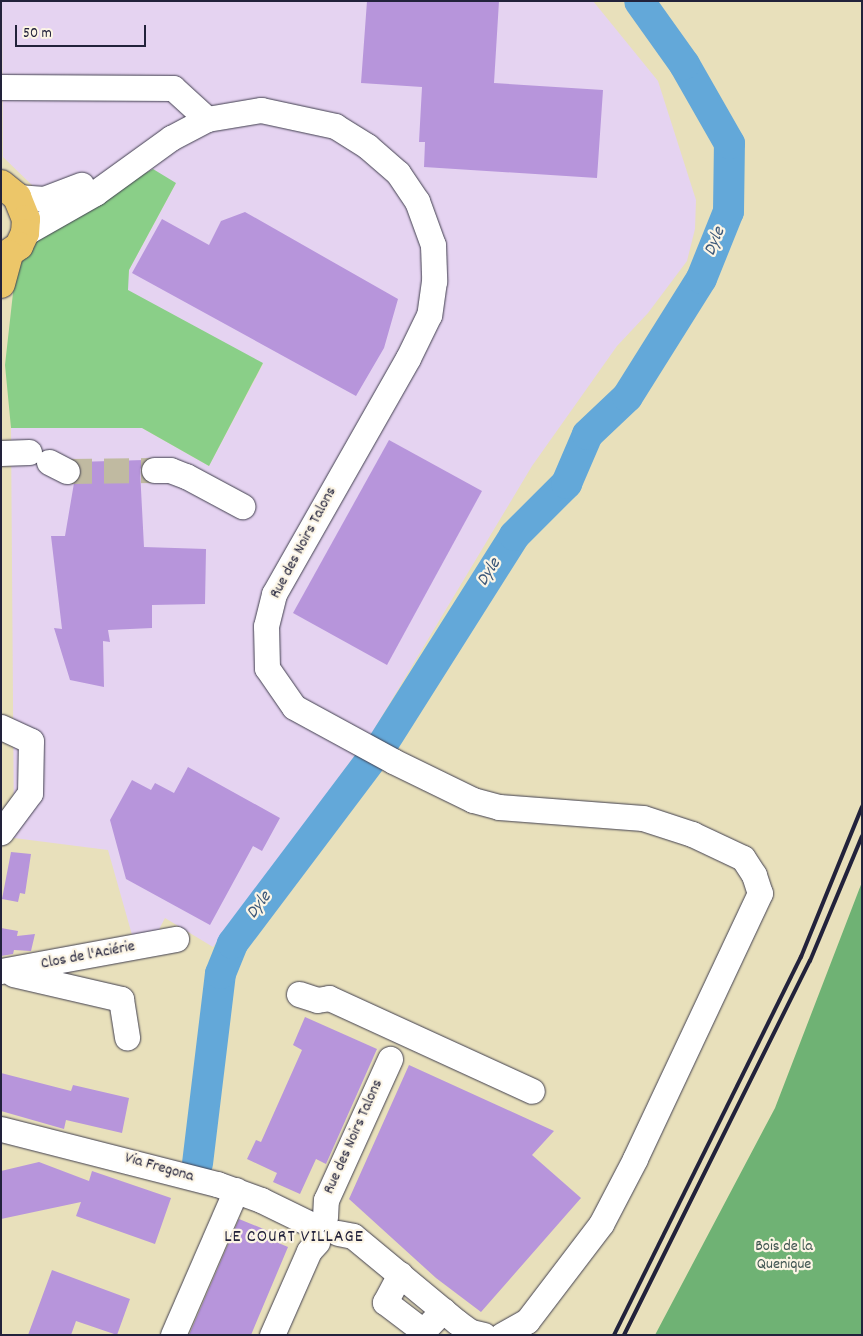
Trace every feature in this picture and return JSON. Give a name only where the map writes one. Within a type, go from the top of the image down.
[{"type":"main road","points":[[1,284],[24,208],[7,185]]},
{"type":"street","points":[[1,87],[173,88],[207,118]]},
{"type":"street","name":"Rue des Noirs Talons","points":[[139,162],[170,138],[207,118],[261,110],[335,126],[367,146],[398,173],[417,201],[432,245],[434,281],[429,315],[408,358],[305,523],[274,594],[266,626],[267,668],[294,707],[349,739],[474,800],[499,807],[643,818],[684,831],[743,858],[754,875],[760,892],[635,1159],[601,1224],[569,1269],[527,1321],[502,1335]]},
{"type":"street","points":[[7,185],[44,199],[139,162]]},
{"type":"street","points":[[12,248],[139,162]]},
{"type":"street","points":[[1,453],[48,462]]},
{"type":"street","points":[[154,470],[170,470],[186,476],[242,506]]},
{"type":"street","points":[[1,727],[31,741],[30,793],[1,832]]},
{"type":"street","name":"Clos de l'Aciérie","points":[[2,972],[176,939]]},
{"type":"street","points":[[2,972],[122,999],[127,1038]]},
{"type":"street","points":[[299,994],[316,1000],[329,998],[532,1091]]},
{"type":"street","name":"Rue des Noirs Talons","points":[[323,1230],[329,1192],[390,1059]]},
{"type":"street","name":"Via Fregona","points":[[1,1129],[227,1187],[323,1230],[353,1236],[465,1327]]},
{"type":"street","points":[[173,1335],[227,1187]]},
{"type":"street","points":[[272,1335],[309,1251],[323,1230]]},
{"type":"street","points":[[400,1274],[385,1302],[422,1331],[465,1327]]},
{"type":"street","points":[[433,1335],[465,1327]]},
{"type":"shaded area","points":[[2,1],[593,1],[658,81],[696,200],[695,229],[687,261],[648,313],[617,346],[532,466],[373,731],[213,947],[165,918],[155,937],[134,942],[108,850],[14,838],[11,428],[142,428],[209,466],[263,364],[127,290],[129,270],[176,183],[54,223],[35,188],[3,157]]},
{"type":"green space","points":[[153,169],[176,183],[129,270],[128,290],[263,363],[209,466],[142,428],[11,428],[5,365],[15,275],[29,247],[54,223]]},
{"type":"green space","name":"Bois de la Quenique","points":[[862,882],[862,1335],[655,1335],[775,1108]]},
{"type":"building","points":[[367,1],[499,1],[494,83],[603,90],[597,178],[424,167],[425,142],[419,142],[422,87],[361,83]]},
{"type":"building","points":[[245,212],[398,299],[384,348],[356,396],[132,273],[162,219],[209,245],[221,221]]},
{"type":"building","points":[[389,440],[482,491],[387,665],[293,613]]},
{"type":"building","points":[[144,460],[140,470],[144,547],[206,549],[205,604],[152,605],[152,628],[108,630],[110,642],[103,641],[104,687],[70,680],[54,628],[62,629],[51,536],[65,536],[74,483],[81,471],[77,462]]},
{"type":"building","points":[[188,767],[280,818],[262,851],[253,846],[210,925],[126,879],[110,820],[132,780],[151,790],[155,783],[174,793]]},
{"type":"building","points":[[11,852],[31,854],[25,894],[20,893],[18,902],[2,899]]},
{"type":"building","points":[[1,928],[18,931],[17,936],[35,934],[31,951],[14,950],[13,954],[1,956]]},
{"type":"building","points":[[305,1017],[377,1049],[326,1164],[316,1159],[300,1194],[273,1182],[277,1173],[247,1159],[256,1140],[261,1142],[302,1050],[293,1045]]},
{"type":"building","points":[[409,1065],[554,1131],[532,1155],[581,1198],[481,1312],[436,1278],[349,1199]]},
{"type":"building","points":[[1,1073],[71,1091],[73,1085],[129,1098],[122,1133],[66,1120],[64,1129],[1,1111]]},
{"type":"building","points":[[39,1162],[89,1181],[92,1171],[171,1198],[155,1244],[76,1216],[81,1202],[1,1219],[1,1171]]},
{"type":"building","points":[[239,1219],[271,1232],[269,1239],[288,1247],[251,1335],[189,1335]]},
{"type":"building","points":[[52,1270],[130,1299],[117,1335],[76,1321],[71,1335],[28,1335]]},
{"type":"waterway","name":"Dyle","points":[[197,1163],[220,973],[232,943],[382,744],[514,535],[566,483],[587,434],[627,396],[701,278],[728,211],[729,143],[684,64],[639,1]]},
{"type":"tunnel","points":[[67,471],[154,470]]},
{"type":"railway","points":[[614,1335],[801,957],[862,807]]},
{"type":"railway","points":[[624,1335],[810,961],[862,836]]},
{"type":"district","name":"LE COURT VILLAGE","points":[[294,1238]]}]
